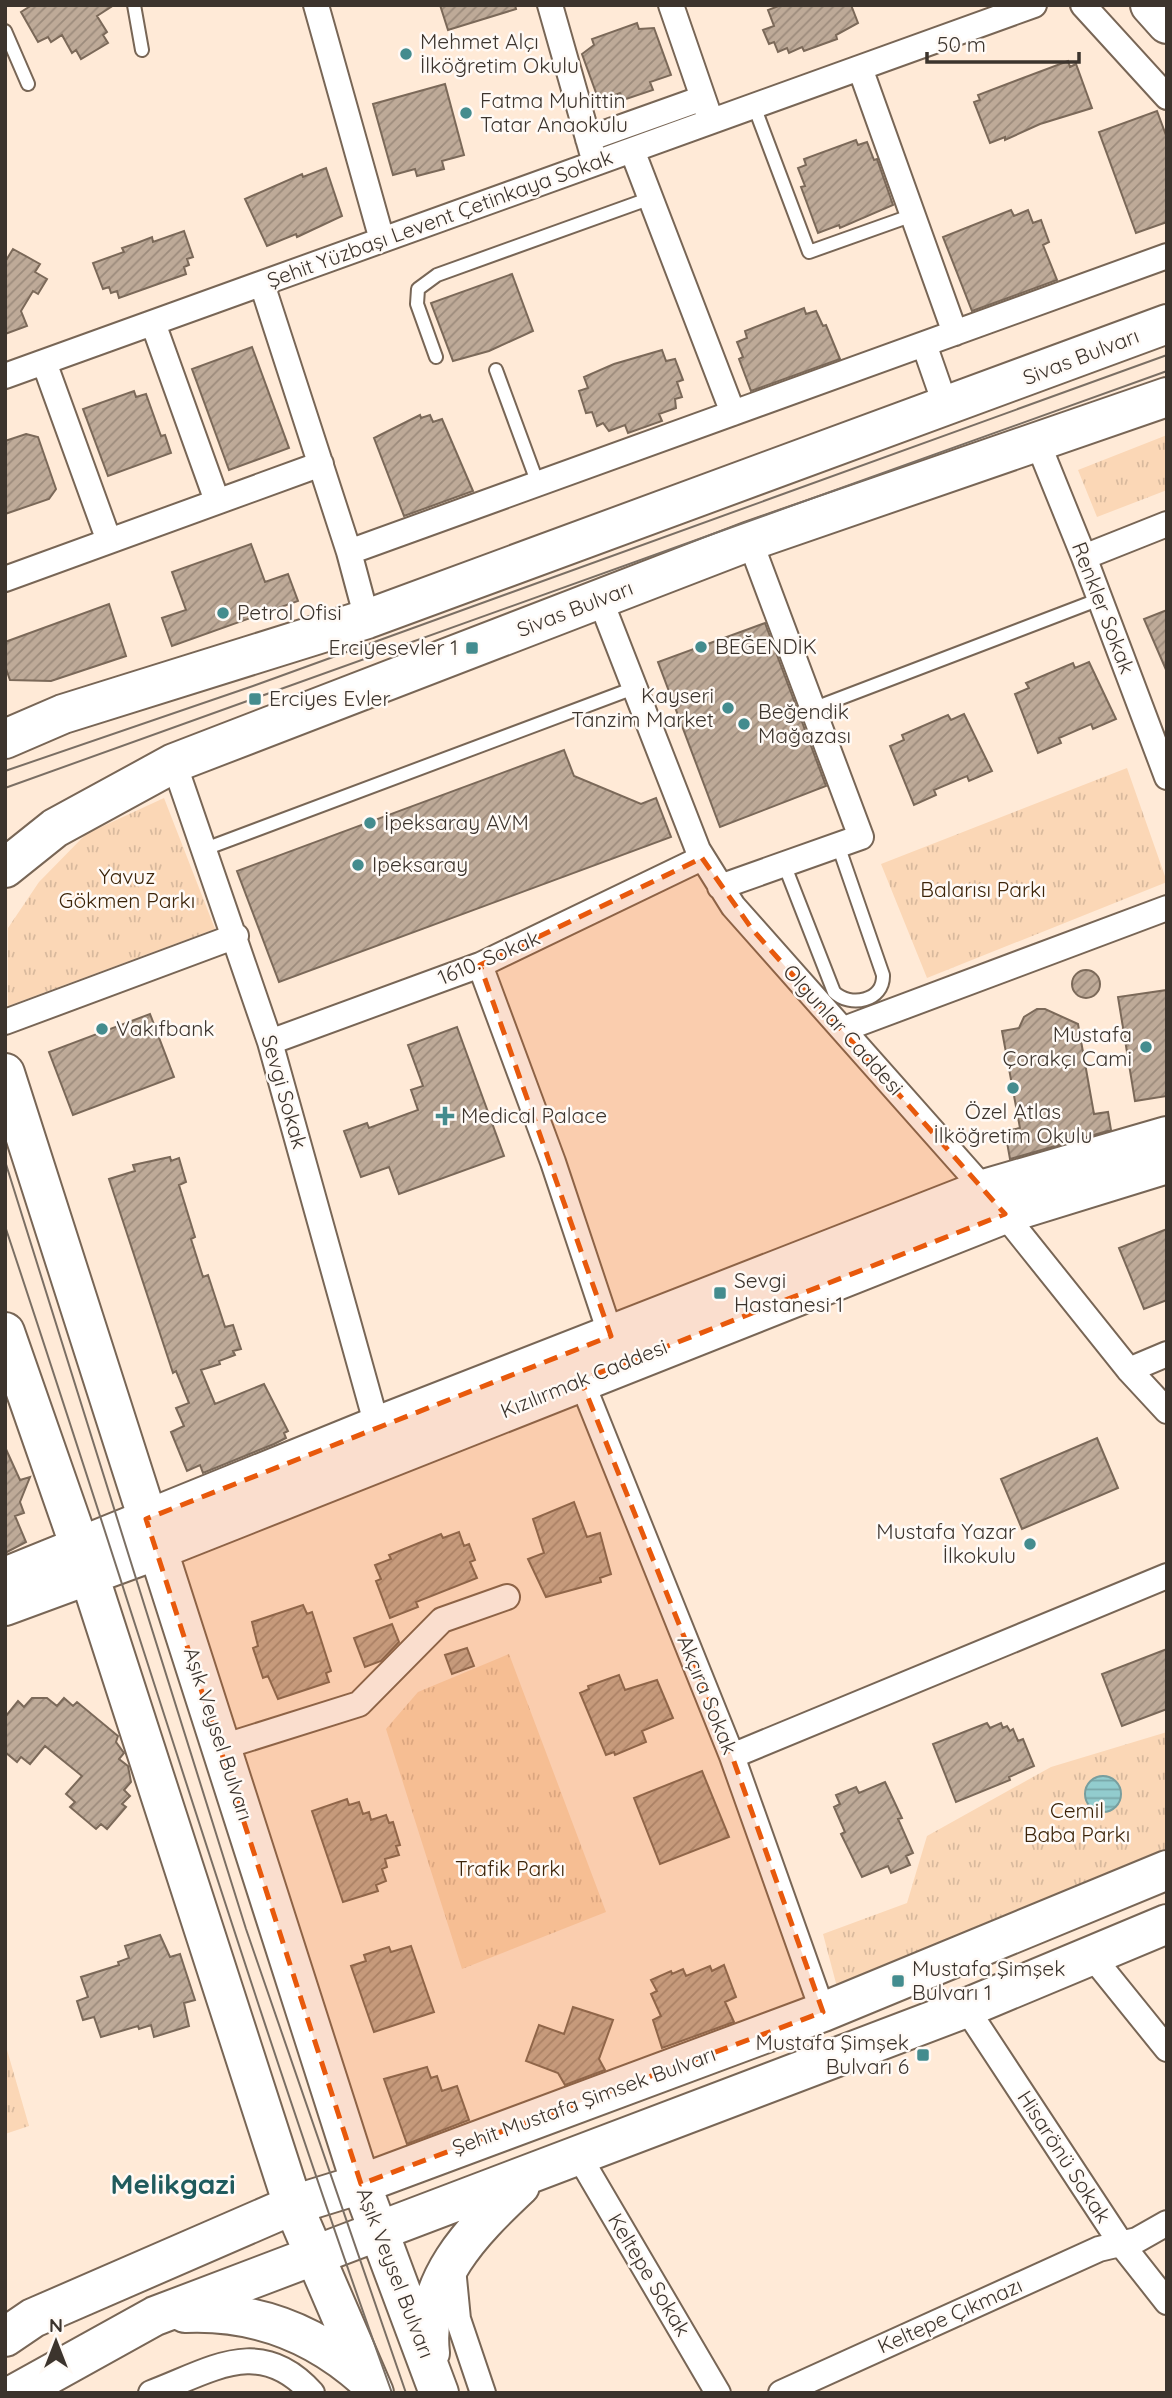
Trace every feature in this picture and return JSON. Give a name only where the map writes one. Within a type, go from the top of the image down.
[{"type":"main road","points":[[1150,5],[1167,24]]},
{"type":"main road","name":"Sivas Bulvarı","points":[[5,739],[63,714],[367,620],[1167,324]]},
{"type":"main road","name":"Sivas Bulvarı","points":[[5,868],[55,828],[174,763],[750,541],[1167,397]]},
{"type":"main road","points":[[5,708],[63,714]]},
{"type":"main road","name":"Aşık Veysel Bulvarı","points":[[5,1073],[361,2184],[437,2386]]},
{"type":"main road","name":"Kızılırmak Caddesi","points":[[153,1534],[377,1426],[611,1336],[994,1201],[1167,1136]]},
{"type":"main road","name":"Kızılırmak Caddesi","points":[[5,1606],[83,1561],[581,1380],[994,1201],[1167,1164]]},
{"type":"main road","points":[[5,1332],[13,1384],[83,1561],[293,2205],[371,2387]]},
{"type":"main road","name":"Kızılırmak Caddesi","points":[[5,1577],[83,1561]]},
{"type":"main road","name":"Şehit Mustafa Şimsek Bulvarı","points":[[5,2337],[33,2318],[293,2205],[361,2184],[823,2012],[1167,1870]]},
{"type":"main road","points":[[28,2389],[155,2316],[580,2158],[966,2008],[1167,1924]]},
{"type":"main road","points":[[437,2386],[430,2361],[429,2324],[438,2288],[452,2260],[473,2234],[531,2176]]},
{"type":"main road","points":[[155,2316],[218,2313],[281,2326],[328,2349],[371,2387]]},
{"type":"street","points":[[316,5],[382,240]]},
{"type":"street","points":[[550,5],[595,163]]},
{"type":"street","points":[[671,5],[711,121]]},
{"type":"street","name":"Şehit Yüzbaşı Levent Çetinkaya Sokak","points":[[5,376],[1034,5]]},
{"type":"street","points":[[1083,5],[1167,97]]},
{"type":"street","points":[[860,68],[955,333]]},
{"type":"street","points":[[588,139],[703,98]]},
{"type":"street","points":[[632,150],[733,413]]},
{"type":"street","points":[[349,552],[1167,256]]},
{"type":"street","points":[[262,284],[349,552],[367,620]]},
{"type":"street","points":[[153,323],[217,501]]},
{"type":"street","points":[[924,344],[946,407]]},
{"type":"street","points":[[44,362],[109,541]]},
{"type":"street","name":"Renkler Sokak","points":[[1037,441],[1100,599],[1160,737],[1167,777]]},
{"type":"street","points":[[5,579],[321,464]]},
{"type":"street","points":[[1084,556],[1167,524]]},
{"type":"street","points":[[720,887],[861,837],[750,541]]},
{"type":"street","name":"Olgunlar Caddesi","points":[[600,599],[702,858],[720,887],[752,929],[831,1002],[844,1029],[994,1201],[1129,1370],[1167,1411]]},
{"type":"street","name":"Sevgi Sokak","points":[[174,763],[236,936],[270,1042],[377,1426]]},
{"type":"street","name":"1610. Sokak","points":[[270,1042],[480,965],[702,858]]},
{"type":"street","points":[[844,1029],[1167,908]]},
{"type":"street","points":[[5,1022],[236,936]]},
{"type":"street","points":[[480,965],[553,1162],[611,1336]]},
{"type":"street","points":[[1129,1370],[1167,1353]]},
{"type":"street","name":"Akçıra Sokak","points":[[581,1380],[732,1756],[823,2012]]},
{"type":"street","points":[[732,1756],[1167,1576]]},
{"type":"street","points":[[222,1747],[359,1704],[442,1620],[507,1597]]},
{"type":"street","points":[[1091,1955],[1167,2049]]},
{"type":"street","name":"Hisarönü Sokak","points":[[966,2008],[1122,2245],[1167,2302]]},
{"type":"street","name":"Keltepe Sokak","points":[[580,2158],[719,2393]]},
{"type":"street","name":"Keltepe Çıkmazı","points":[[781,2393],[1099,2249],[1137,2240],[1167,2223]]},
{"type":"street","points":[[452,2260],[458,2319],[483,2393]]},
{"type":"street","points":[[151,2393],[231,2363],[254,2359],[279,2365],[291,2372],[312,2393]]},
{"type":"lane","points":[[134,5],[142,50]]},
{"type":"lane","points":[[5,31],[28,84]]},
{"type":"lane","points":[[754,106],[809,252],[913,215]]},
{"type":"lane","points":[[436,356],[417,304],[418,289],[437,275],[651,198]]},
{"type":"lane","points":[[496,370],[538,484]]},
{"type":"lane","points":[[812,709],[1100,599]]},
{"type":"lane","points":[[205,849],[634,688]]},
{"type":"lane","points":[[784,864],[831,1002],[853,1002],[874,995],[883,981],[838,845]]},
{"type":"highlighted area","points":[[702,858],[752,929],[1005,1214],[581,1380],[732,1756],[823,2012],[361,2184],[146,1519],[611,1336],[480,965]]},
{"type":"green space","points":[[1167,435],[1167,490],[1097,517],[1078,470]]},
{"type":"green space","name":"Balarısı Parkı","points":[[1127,768],[1167,882],[927,978],[881,864]]},
{"type":"green space","name":"Yavuz Gökmen Parkı","points":[[164,798],[215,929],[8,1006],[8,928],[39,882],[86,834]]},
{"type":"green space","name":"Trafik Parkı","points":[[509,1654],[606,1912],[462,1969],[386,1729],[418,1692]]},
{"type":"green space","name":"Cemil Baba Parkı","points":[[1167,1732],[1167,1853],[837,1987],[823,1934],[907,1903],[927,1836],[1051,1767]]},
{"type":"green space","points":[[5,2043],[29,2126],[5,2134]]},
{"type":"water","points":[[1103,1776],[1116,1781],[1121,1794],[1116,1807],[1103,1812],[1090,1807],[1085,1794],[1090,1781]]},
{"type":"building","points":[[32,5],[114,5],[97,16],[107,32],[103,35],[108,43],[81,59],[76,50],[72,53],[62,35],[51,42],[48,37],[38,42],[21,12]]},
{"type":"building","points":[[440,5],[515,5],[516,9],[448,30]]},
{"type":"building","points":[[781,5],[851,5],[858,23],[836,35],[837,39],[804,51],[802,47],[789,53],[787,48],[778,52],[774,42],[769,44],[763,30],[774,26],[768,10]]},
{"type":"building","points":[[637,23],[639,29],[654,28],[671,75],[650,82],[653,90],[623,100],[620,93],[599,101],[582,54],[594,45],[592,39]]},
{"type":"building","points":[[1068,61],[1070,67],[1076,64],[1092,108],[990,143],[974,102],[980,100],[978,95]]},
{"type":"building","points":[[445,84],[464,155],[442,161],[444,169],[417,176],[415,169],[393,175],[373,104]]},
{"type":"building","points":[[1157,111],[1167,138],[1167,222],[1136,233],[1099,132]]},
{"type":"building","points":[[856,140],[858,145],[867,142],[874,160],[877,159],[893,205],[840,228],[839,225],[818,233],[801,187],[805,186],[798,168],[806,165],[804,159]]},
{"type":"building","points":[[326,168],[342,216],[297,237],[296,234],[267,246],[245,199],[302,174],[303,177]]},
{"type":"building","points":[[1011,210],[1014,216],[1028,210],[1033,223],[1041,220],[1049,242],[1043,245],[1057,280],[972,311],[943,237]]},
{"type":"building","points":[[184,231],[193,257],[187,259],[189,265],[184,267],[186,274],[119,298],[117,291],[111,293],[109,287],[103,289],[93,263],[124,252],[122,248],[152,237],[153,242]]},
{"type":"building","points":[[13,249],[40,264],[35,272],[47,279],[38,294],[33,291],[21,311],[27,326],[5,334],[5,262]]},
{"type":"building","points":[[512,274],[533,331],[489,351],[453,361],[431,303]]},
{"type":"building","points":[[804,308],[806,314],[816,311],[823,326],[826,325],[840,359],[751,391],[739,359],[743,357],[737,342],[747,338],[745,331]]},
{"type":"building","points":[[252,347],[289,448],[229,470],[192,369]]},
{"type":"building","points":[[662,350],[666,361],[675,359],[683,380],[677,382],[682,397],[675,399],[676,408],[659,414],[662,421],[628,433],[625,425],[609,431],[603,423],[597,426],[592,412],[586,413],[579,391],[588,388],[584,377],[614,364]]},
{"type":"building","points":[[134,391],[136,397],[146,394],[161,436],[165,435],[171,453],[108,476],[83,409]]},
{"type":"building","points":[[420,415],[421,418],[430,415],[433,422],[442,419],[473,491],[404,516],[374,438]]},
{"type":"building","points":[[26,434],[38,437],[56,489],[49,499],[5,514],[5,441]]},
{"type":"building","points":[[251,544],[265,582],[288,574],[298,601],[172,646],[162,618],[186,610],[172,572]]},
{"type":"building","points":[[109,604],[126,656],[51,681],[10,680],[5,666],[5,642]]},
{"type":"building","points":[[1167,610],[1167,672],[1144,619]]},
{"type":"building","name":"Beğendik Mağazası","points":[[765,623],[826,786],[720,827],[658,662]]},
{"type":"building","points":[[1089,662],[1116,719],[1093,729],[1091,724],[1059,738],[1061,743],[1038,753],[1015,694],[1029,688],[1026,683],[1073,663],[1075,668]]},
{"type":"building","points":[[964,714],[992,771],[969,781],[967,776],[934,790],[936,795],[914,805],[890,746],[904,740],[902,735],[948,715],[951,720]]},
{"type":"building","name":"Ipeksaray","points":[[564,750],[574,776],[641,804],[656,798],[671,837],[279,982],[237,871]]},
{"type":"building","points":[[1086,970],[1096,974],[1100,984],[1096,994],[1086,998],[1076,994],[1072,984],[1076,974]]},
{"type":"building","name":"Mustafa Çorakçı Cami","points":[[1167,990],[1167,1096],[1135,1101],[1118,997]]},
{"type":"building","points":[[1037,1009],[1045,1009],[1078,1024],[1094,1114],[1108,1112],[1111,1130],[1010,1159],[1005,1131],[1020,1128],[1002,1031],[1019,1028],[1024,1017]]},
{"type":"building","points":[[150,1014],[174,1077],[73,1115],[49,1052]]},
{"type":"building","name":"Medical Palace","points":[[457,1027],[504,1156],[399,1194],[389,1167],[361,1177],[344,1131],[367,1123],[369,1128],[418,1110],[411,1090],[423,1086],[408,1045]]},
{"type":"building","points":[[170,1157],[171,1161],[179,1158],[186,1182],[179,1185],[195,1237],[191,1239],[203,1277],[208,1275],[225,1327],[233,1325],[241,1349],[233,1351],[235,1355],[219,1361],[220,1364],[201,1370],[215,1404],[264,1384],[288,1431],[284,1433],[286,1438],[274,1444],[203,1473],[200,1465],[187,1471],[171,1432],[184,1426],[176,1408],[189,1403],[176,1371],[173,1373],[109,1179],[135,1171],[133,1165]]},
{"type":"building","points":[[1167,1229],[1167,1300],[1144,1309],[1119,1248]]},
{"type":"building","points":[[1097,1438],[1118,1488],[1022,1529],[1001,1479]]},
{"type":"building","points":[[5,1447],[20,1480],[30,1477],[20,1502],[24,1513],[15,1516],[26,1542],[5,1553]]},
{"type":"building","points":[[574,1502],[587,1537],[600,1533],[611,1574],[600,1578],[601,1582],[546,1597],[528,1559],[544,1553],[533,1519]]},
{"type":"building","points":[[459,1532],[464,1546],[469,1544],[475,1560],[470,1562],[477,1578],[416,1602],[418,1607],[390,1618],[376,1581],[381,1579],[375,1565],[391,1559],[389,1555],[441,1534],[443,1538]]},
{"type":"building","points":[[303,1605],[307,1614],[312,1612],[331,1671],[326,1673],[329,1682],[278,1699],[268,1676],[263,1678],[253,1648],[258,1646],[252,1622]]},
{"type":"building","points":[[392,1624],[399,1642],[381,1661],[365,1667],[354,1638]]},
{"type":"building","points":[[467,1648],[474,1666],[452,1674],[445,1655]]},
{"type":"building","points":[[1167,1649],[1167,1709],[1122,1726],[1102,1674]]},
{"type":"building","points":[[619,1675],[625,1690],[657,1680],[673,1718],[642,1731],[646,1742],[615,1755],[614,1752],[606,1755],[580,1693],[589,1689],[588,1686]]},
{"type":"building","points":[[32,1698],[47,1698],[57,1706],[64,1698],[73,1706],[77,1702],[118,1736],[116,1742],[124,1753],[119,1759],[128,1766],[131,1782],[124,1790],[130,1796],[122,1804],[126,1807],[107,1829],[101,1824],[96,1829],[70,1807],[75,1802],[66,1794],[82,1776],[45,1746],[30,1764],[21,1757],[17,1762],[5,1752],[5,1717],[18,1701],[24,1707]]},
{"type":"building","points":[[987,1723],[990,1728],[1001,1723],[1003,1728],[1007,1726],[1010,1731],[1013,1729],[1018,1741],[1023,1739],[1034,1766],[1009,1777],[1010,1780],[956,1802],[933,1744]]},
{"type":"building","points":[[702,1771],[729,1837],[660,1864],[634,1798]]},
{"type":"building","points":[[885,1782],[902,1818],[898,1819],[913,1853],[906,1856],[910,1865],[891,1873],[888,1866],[862,1877],[841,1834],[845,1832],[834,1807],[840,1804],[836,1795],[856,1787],[859,1793]]},
{"type":"building","points":[[347,1799],[349,1805],[359,1802],[363,1814],[369,1812],[371,1820],[386,1815],[389,1823],[393,1822],[400,1845],[396,1846],[399,1855],[385,1859],[387,1867],[382,1869],[386,1881],[376,1885],[378,1891],[343,1902],[312,1811]]},
{"type":"building","points":[[160,1935],[170,1957],[180,1954],[195,2000],[184,2003],[189,2026],[154,2037],[151,2025],[101,2037],[94,2017],[83,2020],[77,2001],[88,1997],[81,1977],[119,1965],[118,1962],[129,1958],[125,1946]]},
{"type":"building","points":[[411,1946],[434,2012],[374,2032],[351,1966],[366,1961],[364,1955],[389,1947],[391,1952]]},
{"type":"building","points":[[724,1965],[736,1997],[725,2002],[734,2022],[662,2048],[653,2020],[661,2016],[651,1994],[657,1991],[651,1980],[671,1971],[672,1974],[683,1969],[686,1976],[710,1966],[712,1971]]},
{"type":"building","points":[[573,2007],[613,2020],[599,2059],[605,2070],[565,2085],[558,2073],[526,2061],[539,2025],[564,2034]]},
{"type":"building","points":[[427,2067],[431,2078],[437,2076],[442,2091],[457,2086],[469,2120],[407,2144],[384,2079]]},
{"type":"tram line","points":[[5,771],[253,686],[1167,355]]},
{"type":"tram line","points":[[5,788],[1167,371]]},
{"type":"tram line","points":[[5,1161],[246,1929],[406,2393]]},
{"type":"tram line","points":[[5,1226],[291,2103],[392,2393]]},
{"type":"place","name":"Mehmet Alçı İlköğretim Okulu","points":[[406,54]]},
{"type":"place","name":"Fatma Muhittin Tatar Anaokulu","points":[[466,113]]},
{"type":"place","name":"Petrol Ofisi","points":[[223,613]]},
{"type":"place","name":"BEĞENDİK","points":[[701,647]]},
{"type":"place","name":"Erciyesevler 1","points":[[472,648]]},
{"type":"place","name":"Erciyes Evler","points":[[255,699]]},
{"type":"place","name":"Kayseri Tanzim Market","points":[[728,708]]},
{"type":"place","name":"Beğendik Mağazası","points":[[744,724]]},
{"type":"place","name":"İpeksaray AVM","points":[[370,823]]},
{"type":"place","name":"Ipeksaray","points":[[358,865]]},
{"type":"place","name":"Vakıfbank","points":[[102,1029]]},
{"type":"place","name":"Mustafa Çorakçı Cami","points":[[1146,1047]]},
{"type":"place","name":"Özel Atlas İlköğretim Okulu","points":[[1013,1088]]},
{"type":"place","name":"Medical Palace","points":[[445,1116]]},
{"type":"place","name":"Sevgi Hastanesi 1","points":[[720,1293]]},
{"type":"place","name":"Mustafa Yazar İlkokulu","points":[[1030,1544]]},
{"type":"place","name":"Mustafa Şimşek Bulvarı 1","points":[[898,1981]]},
{"type":"place","name":"Mustafa Şimşek Bulvarı 6","points":[[923,2055]]},
{"type":"district","name":"Melikgazi","points":[[173,2184]]}]
